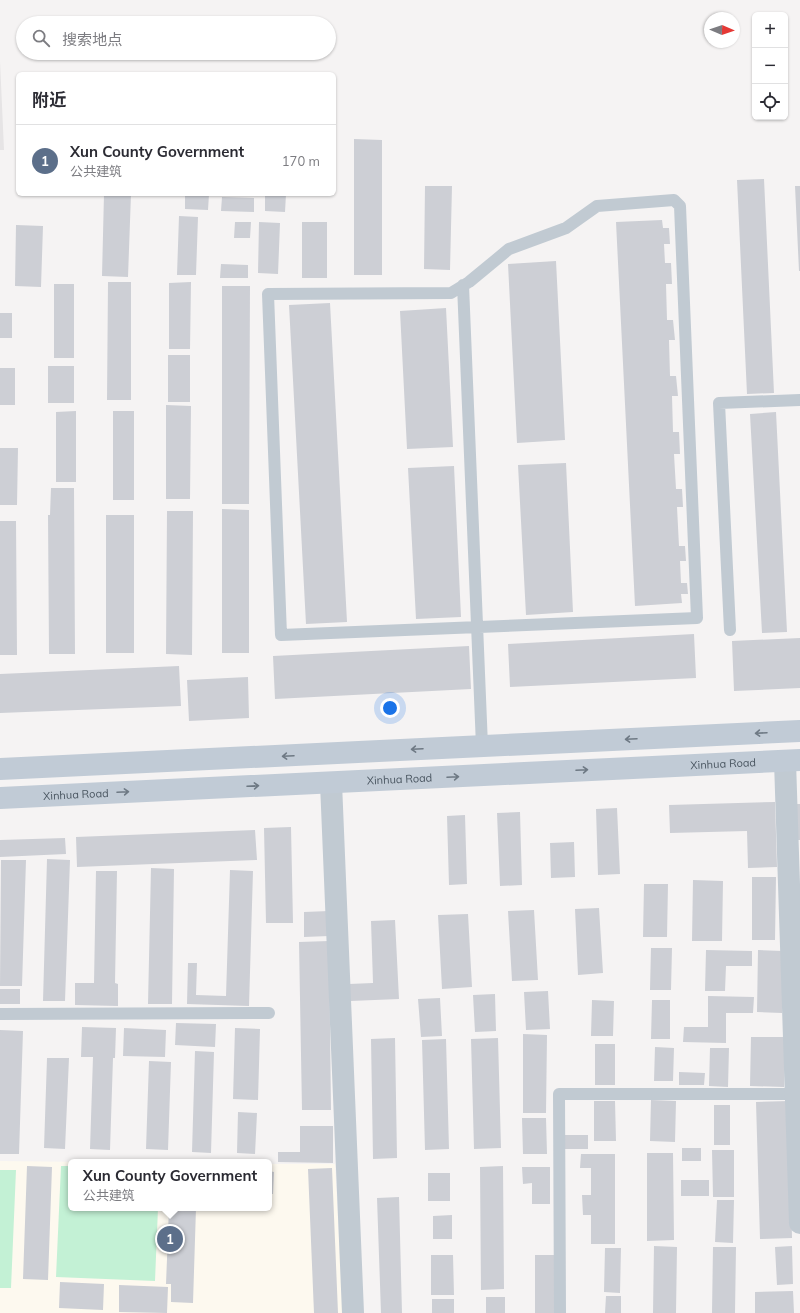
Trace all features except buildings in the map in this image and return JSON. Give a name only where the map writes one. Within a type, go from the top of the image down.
[{"type":"main road","points":[[0,769],[800,731]]},
{"type":"main road","name":"Xinhua Road","points":[[0,798],[792,760]]},
{"type":"street","points":[[792,760],[796,1094],[800,1223]]},
{"type":"street","points":[[331,783],[353,1313]]},
{"type":"lane","points":[[674,200],[680,206],[697,618],[477,627],[281,635],[268,294],[451,293],[463,286],[509,248],[566,228],[597,206],[674,200]]},
{"type":"lane","points":[[463,286],[482,746]]},
{"type":"lane","points":[[730,630],[719,403],[800,400]]},
{"type":"lane","points":[[0,1014],[269,1013]]},
{"type":"lane","points":[[560,1313],[560,1094],[796,1094]]},
{"type":"shaded area","points":[[0,61],[4,150],[0,150]]},
{"type":"shaded area","points":[[0,1161],[68,1162],[68,1211],[272,1211],[272,1164],[335,1164],[343,1313],[0,1313]]},
{"type":"green space","points":[[61,1166],[68,1166],[68,1211],[158,1211],[155,1281],[56,1277]]},
{"type":"green space","points":[[0,1170],[16,1170],[11,1288],[0,1288]]},
{"type":"place","name":"Xun County Government","points":[[170,1239]]}]
